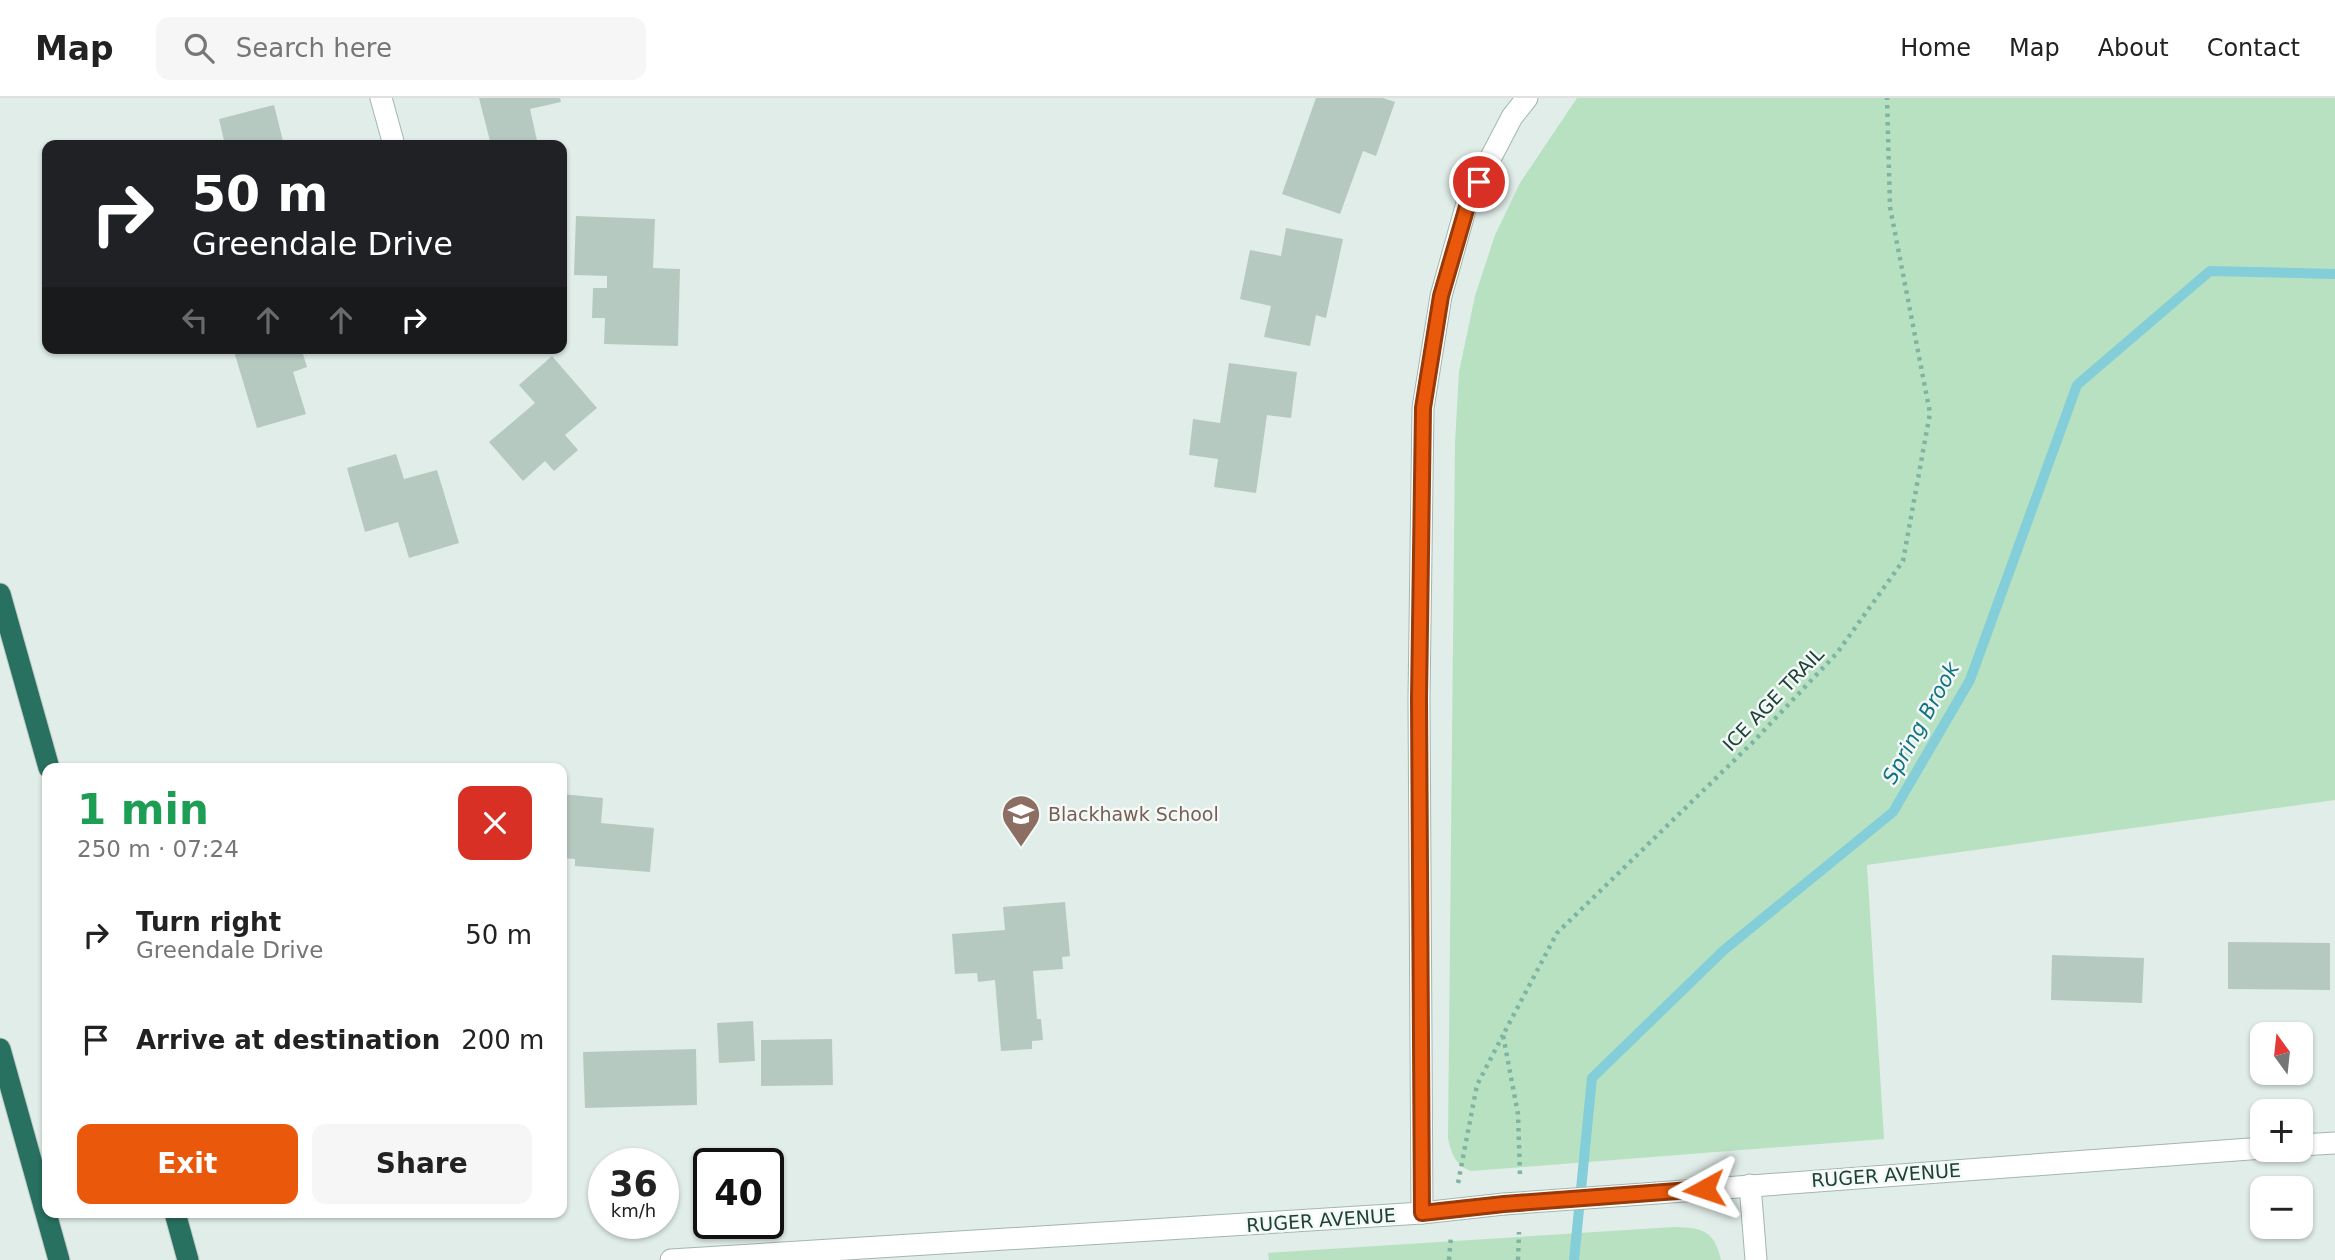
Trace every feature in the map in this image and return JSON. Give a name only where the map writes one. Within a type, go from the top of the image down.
[{"type":"highway","points":[[0,594],[48,763]]},
{"type":"highway","points":[[0,1049],[42,1198]]},
{"type":"highway","points":[[47,1218],[59,1260]]},
{"type":"highway","points":[[176,1218],[188,1260]]},
{"type":"street","points":[[381,98],[393,140]]},
{"type":"street","points":[[1422,1213],[1419,699],[1423,408],[1441,296],[1468,203],[1512,117],[1527,98]]},
{"type":"street","points":[[2313,1144],[2335,1143]]},
{"type":"street","name":"RUGER AVENUE","points":[[671,1260],[1422,1213],[1504,1204],[2250,1149]]},
{"type":"street","points":[[1751,1185],[1756,1260]]},
{"type":"path","name":"ICE AGE TRAIL","points":[[1450,1260],[1454,1210],[1477,1085],[1557,933],[1753,742],[1828,663],[1903,561],[1930,412],[1890,206],[1887,98]]},
{"type":"path","points":[[1503,1035],[1518,1114],[1520,1178]]},
{"type":"path","points":[[1518,1260],[1520,1226]]},
{"type":"green space","points":[[1577,98],[2335,98],[2335,800],[1867,865],[1884,1139],[1471,1171],[1458,1162],[1451,1149],[1448,1138],[1455,443],[1459,372],[1475,296],[1495,235],[1520,183]]},
{"type":"green space","points":[[1674,1227],[1693,1228],[1706,1233],[1715,1242],[1721,1260],[1269,1260],[1268,1253]]},
{"type":"building","points":[[479,98],[560,98],[561,102],[530,109],[537,140],[490,140]]},
{"type":"building","points":[[1316,98],[1383,98],[1395,102],[1376,156],[1363,151],[1340,214],[1282,194]]},
{"type":"building","points":[[274,105],[283,140],[224,140],[219,119]]},
{"type":"building","points":[[576,216],[655,219],[653,268],[680,269],[678,346],[604,344],[605,318],[592,318],[593,288],[607,288],[607,276],[574,275]]},
{"type":"building","points":[[1286,228],[1343,239],[1326,318],[1316,315],[1310,346],[1264,337],[1271,306],[1240,299],[1250,250],[1281,256]]},
{"type":"building","points":[[235,354],[303,354],[307,367],[293,372],[306,414],[257,428]]},
{"type":"building","points":[[552,356],[597,408],[565,435],[578,450],[554,471],[545,461],[523,481],[489,442],[535,403],[519,385]]},
{"type":"building","points":[[1229,363],[1297,372],[1291,418],[1267,415],[1256,493],[1214,487],[1218,459],[1189,455],[1193,419],[1220,423]]},
{"type":"building","points":[[396,454],[404,479],[437,470],[459,543],[409,558],[398,522],[365,532],[347,468]]},
{"type":"building","points":[[567,794],[603,798],[601,823],[654,828],[650,872],[575,866],[575,859],[567,858]]},
{"type":"building","points":[[1065,902],[1070,956],[1062,957],[1063,969],[1033,971],[1037,1019],[1041,1019],[1043,1040],[1032,1041],[1032,1049],[1001,1051],[995,980],[978,982],[977,973],[955,974],[952,934],[1005,930],[1003,907]]},
{"type":"building","points":[[2228,942],[2330,943],[2330,990],[2228,989]]},
{"type":"building","points":[[2052,955],[2144,958],[2142,1003],[2051,1000]]},
{"type":"building","points":[[753,1021],[755,1061],[719,1063],[717,1023]]},
{"type":"building","points":[[832,1039],[833,1085],[761,1086],[761,1040]]},
{"type":"building","points":[[696,1049],[697,1105],[585,1108],[583,1052]]},
{"type":"waterway","name":"Spring Brook","points":[[1574,1260],[1592,1078],[1724,950],[1893,812],[1970,680],[2077,385],[2210,271],[2335,274]]},
{"type":"place","name":"Blackhawk School","points":[[1021,848]]},
{"type":"route","points":[[1479,182],[1468,203],[1441,296],[1423,408],[1419,699],[1422,1213],[1704,1189]]}]
